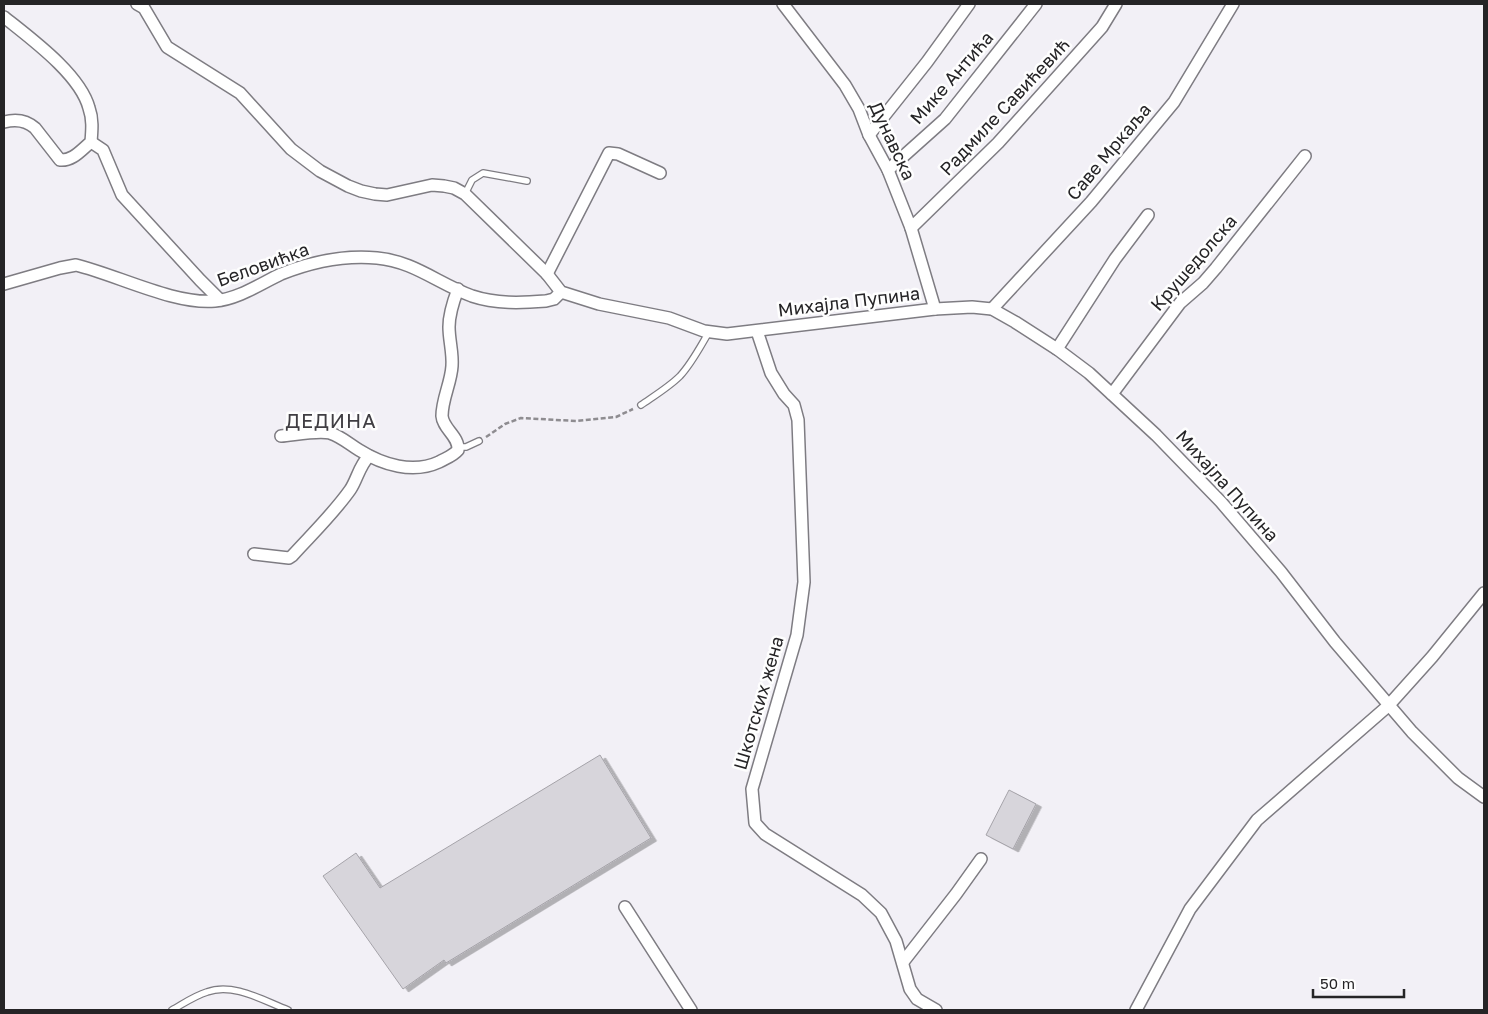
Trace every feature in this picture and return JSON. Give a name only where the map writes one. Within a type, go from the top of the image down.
[{"type":"street","points":[[137,4],[144,8],[167,47],[240,92],[291,149],[320,171],[348,186],[376,194],[386,194],[432,185],[449,187],[465,194],[547,274],[561,292]]},
{"type":"street","points":[[869,135],[927,62],[969,4]]},
{"type":"street","name":"Мике Антића","points":[[888,170],[945,119],[1036,4]]},
{"type":"street","name":"Радмиле Савићевић","points":[[911,228],[998,143],[1102,27],[1116,4]]},
{"type":"street","name":"Саве Мркаља","points":[[992,309],[1091,202],[1174,102],[1233,4]]},
{"type":"street","name":"Дунавска","points":[[788,6],[845,85],[859,109],[869,135],[888,170],[911,228],[936,309]]},
{"type":"street","points":[[4,17],[47,52],[81,88],[89,106],[91,117],[90,142],[73,158],[60,160],[30,124],[20,121],[4,122]]},
{"type":"street","points":[[90,142],[103,150],[122,195],[220,300]]},
{"type":"street","points":[[547,274],[609,153],[618,154],[660,172]]},
{"type":"street","name":"Крушедолска","points":[[1112,394],[1180,303],[1203,283],[1216,268],[1305,156]]},
{"type":"street","points":[[1057,349],[1115,259],[1148,215]]},
{"type":"street","name":"Беловићка","points":[[4,284],[76,265],[181,298],[199,301],[220,300],[310,264],[352,258],[377,258],[408,264],[472,296],[497,302],[546,301],[554,299],[561,292]]},
{"type":"street","points":[[280,436],[327,432],[348,441],[369,456],[396,466],[417,469],[433,464],[457,452],[458,443],[444,424],[442,417],[452,365],[449,327],[450,313],[458,290]]},
{"type":"street","name":"Михајла Пупина","points":[[561,292],[599,304],[669,318],[708,332],[727,334],[936,309],[972,307],[992,309],[1057,349],[1089,373],[1156,435],[1222,502],[1281,572],[1388,706],[1435,757],[1458,778],[1484,797]]},
{"type":"street","name":"Шкотских жена","points":[[756,331],[772,373],[784,394],[794,405],[798,420],[804,582],[797,634],[752,789],[755,824],[765,834],[862,895],[881,913],[896,941],[910,989],[917,999],[936,1010]]},
{"type":"street","points":[[254,554],[288,558],[292,556],[342,501],[352,488],[354,478],[369,456]]},
{"type":"street","points":[[1136,1010],[1190,909],[1257,820],[1388,706],[1432,657],[1484,593]]},
{"type":"street","points":[[903,962],[981,859]]},
{"type":"street","points":[[624,907],[691,1010]]},
{"type":"lane","points":[[465,194],[472,180],[478,175],[483,174],[527,181]]},
{"type":"lane","points":[[641,405],[662,391],[679,376],[692,360],[708,332]]},
{"type":"lane","points":[[459,447],[466,447],[479,441]]},
{"type":"lane","points":[[172,1010],[202,994],[217,990],[250,995],[288,1010]]},
{"type":"path","points":[[479,441],[505,424],[521,418],[563,422],[611,418],[641,405]]},
{"type":"building","points":[[600,755],[651,838],[446,963],[444,960],[403,989],[323,876],[356,853],[380,888]]},
{"type":"building","points":[[1009,790],[1036,804],[1013,849],[986,835]]},
{"type":"district","name":"ДЕДИНА","points":[[331,421]]}]
